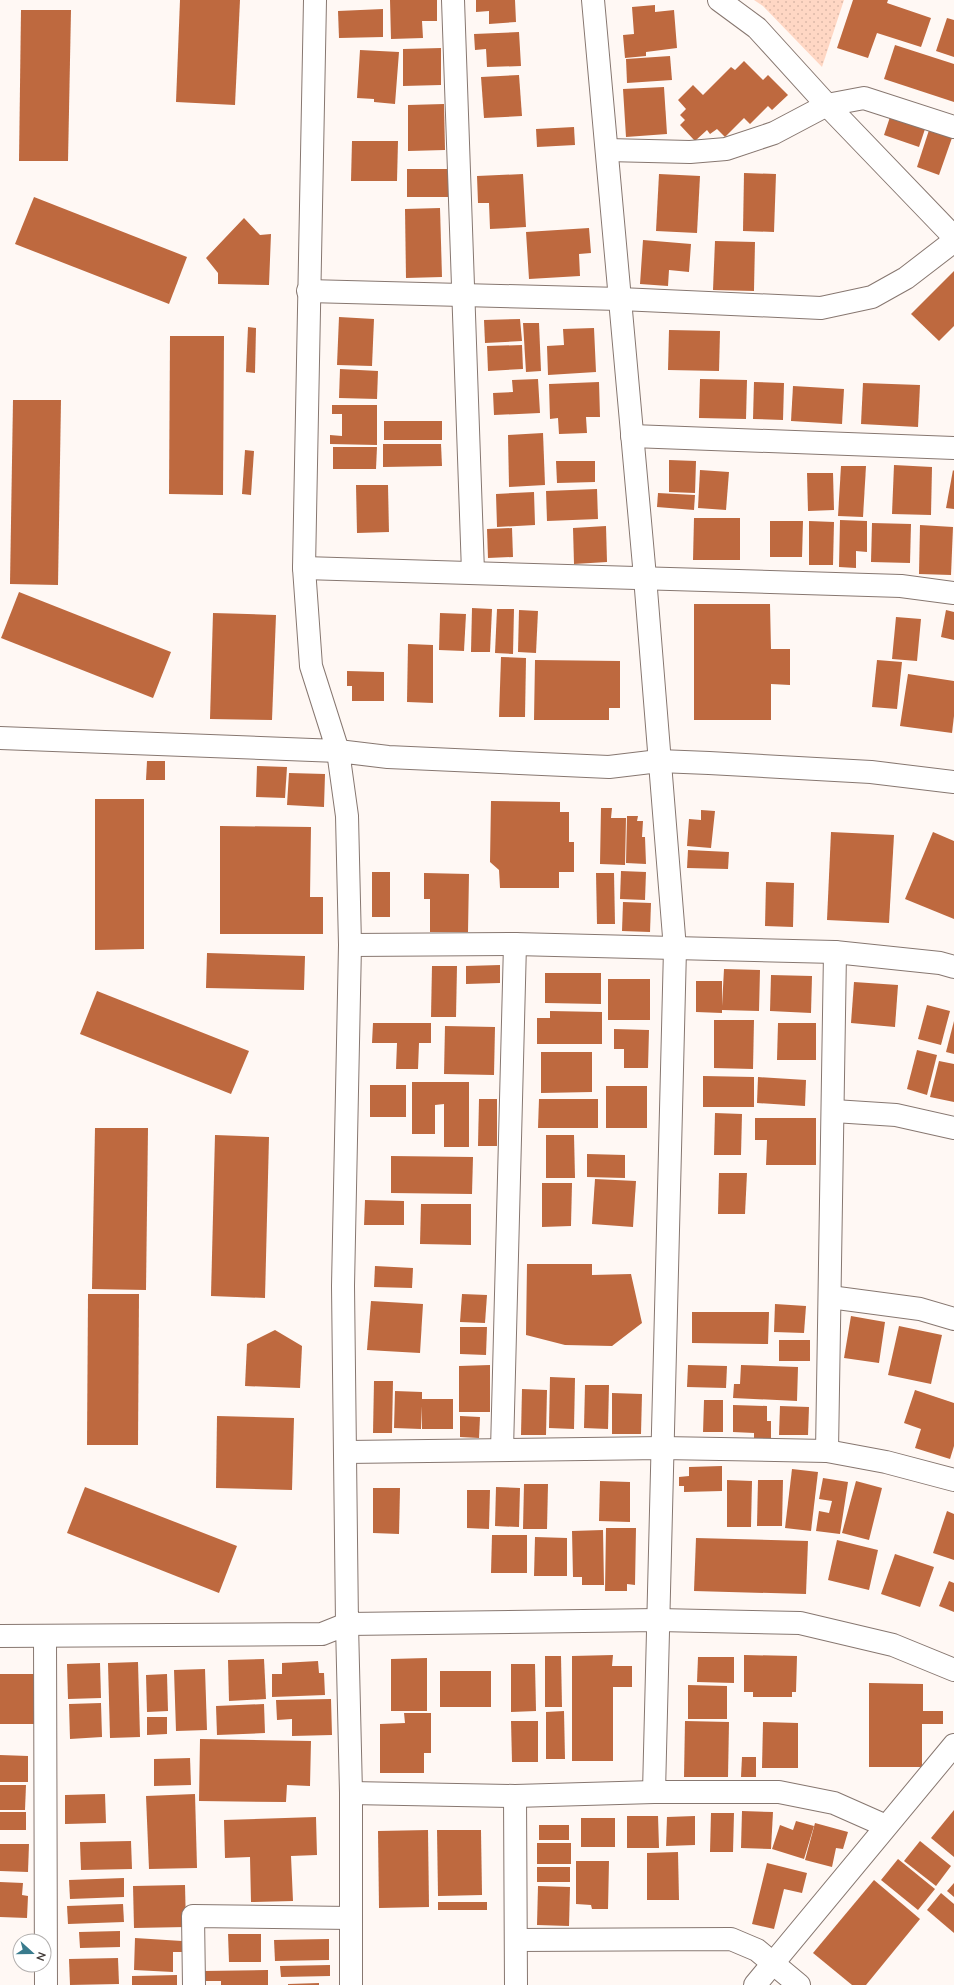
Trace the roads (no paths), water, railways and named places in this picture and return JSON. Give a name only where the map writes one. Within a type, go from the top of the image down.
[{"type":"street","points":[[315,0],[308,291],[304,568],[311,666],[338,751],[347,816],[350,945],[343,1286],[347,1624],[351,1793],[352,1985]]},
{"type":"street","points":[[453,0],[473,572]]},
{"type":"street","points":[[593,0],[645,577],[675,949],[654,1792]]},
{"type":"street","points":[[719,0],[757,28],[827,105],[954,237]]},
{"type":"street","points":[[607,150],[690,152],[726,149],[774,133],[827,105],[864,98],[954,127]]},
{"type":"street","points":[[308,291],[620,299],[821,308],[872,297],[906,278],[954,241]]},
{"type":"street","points":[[632,436],[954,448]]},
{"type":"street","points":[[304,568],[645,577],[901,586],[954,593]]},
{"type":"street","points":[[0,738],[338,751],[388,757],[608,767],[659,761],[871,772],[954,782]]},
{"type":"street","points":[[350,945],[515,944],[835,952],[940,963],[954,967]]},
{"type":"street","points":[[502,1450],[515,944]]},
{"type":"street","points":[[827,1451],[834,1111],[835,952]]},
{"type":"street","points":[[834,1111],[896,1115],[954,1128]]},
{"type":"street","points":[[830,1298],[920,1309],[954,1319]]},
{"type":"street","points":[[346,1452],[662,1448],[827,1451],[886,1462],[954,1480]]},
{"type":"street","points":[[0,1636],[322,1634],[347,1624],[658,1620],[800,1623],[893,1645],[954,1670]]},
{"type":"street","points":[[45,1636],[46,1985]]},
{"type":"street","points":[[755,1985],[954,1745]]},
{"type":"street","points":[[351,1793],[515,1796],[654,1792],[779,1792],[834,1803],[886,1826]]},
{"type":"street","points":[[515,1796],[516,1985]]},
{"type":"street","points":[[194,1985],[193,1916],[351,1918]]},
{"type":"street","points":[[516,1940],[731,1939],[757,1950],[799,1985]]}]
